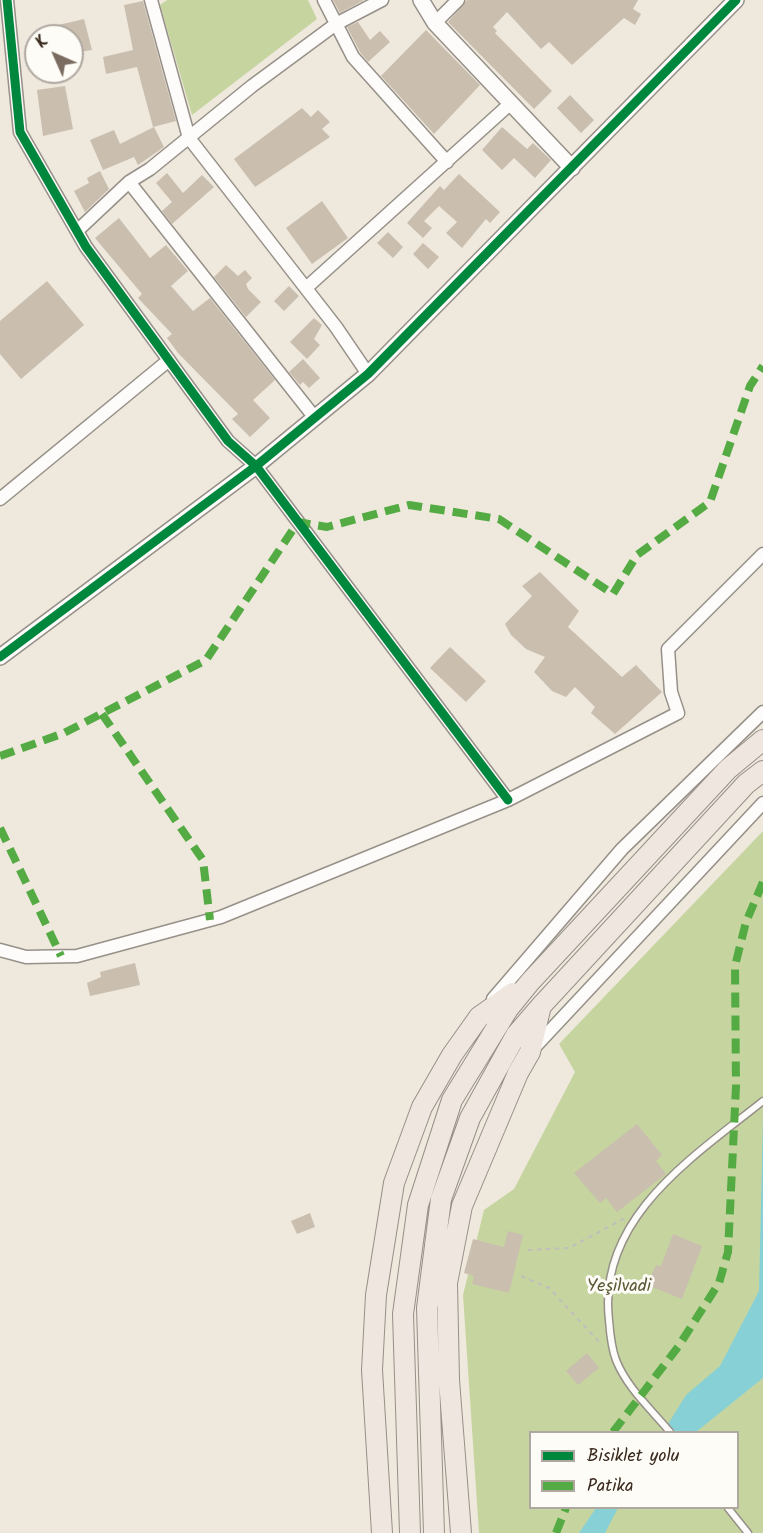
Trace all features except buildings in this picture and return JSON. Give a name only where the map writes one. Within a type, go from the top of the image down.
[{"type":"main road","points":[[410,1533],[403,1314],[418,1205],[452,1100],[508,1009],[530,981],[728,769],[763,740]]},
{"type":"main road","points":[[434,1533],[427,1308],[441,1199],[470,1118],[516,1035],[746,784],[763,771]]},
{"type":"main road","points":[[382,1533],[372,1370],[376,1295],[394,1183],[422,1107],[452,1054],[478,1017],[530,981]]},
{"type":"main road","points":[[460,1533],[449,1380],[447,1283],[462,1206],[518,1073],[530,1052],[541,1006]]},
{"type":"street","points":[[7,0],[20,132],[77,231],[228,441],[256,466],[508,800]]},
{"type":"street","points":[[150,0],[189,138],[306,288],[368,374]]},
{"type":"street","points":[[324,0],[353,57],[447,162]]},
{"type":"street","points":[[77,231],[129,182],[150,169],[252,86],[336,24],[382,0]]},
{"type":"street","points":[[421,0],[435,23],[572,168]]},
{"type":"street","points":[[435,23],[458,0]]},
{"type":"street","points":[[0,657],[256,466],[368,374],[736,0]]},
{"type":"street","points":[[306,288],[512,103]]},
{"type":"street","points":[[129,182],[315,418]]},
{"type":"street","points":[[0,499],[169,360]]},
{"type":"street","points":[[0,950],[26,957],[77,956],[221,917],[508,800],[678,713],[671,692],[668,649],[763,554]]},
{"type":"street","points":[[478,1017],[622,849],[763,712]]},
{"type":"street","points":[[530,1052],[763,803]]},
{"type":"lane","points":[[669,1431],[631,1386],[616,1360],[606,1300],[608,1282],[618,1249],[640,1211],[676,1172],[763,1101]]},
{"type":"lane","points":[[729,1509],[748,1533]]},
{"type":"path","points":[[528,1250],[569,1248],[640,1211]]},
{"type":"path","points":[[521,1276],[549,1288],[616,1360]]},
{"type":"green space","points":[[167,0],[308,0],[317,19],[192,115],[160,5]]},
{"type":"green space","name":"Yeşilvadi","points":[[763,831],[763,1533],[479,1533],[463,1295],[484,1210],[514,1189],[575,1072],[559,1044]]},
{"type":"water","points":[[763,1115],[763,1378],[697,1431],[664,1431],[686,1395],[720,1366],[759,1291]]},
{"type":"water","points":[[595,1509],[617,1509],[605,1533],[579,1533]]},
{"type":"marked path","points":[[0,756],[64,733],[206,660],[298,522],[327,527],[409,505],[499,519],[613,594],[637,555],[710,502],[750,386],[763,366]]},
{"type":"marked path","points":[[102,714],[203,860],[210,920]]},
{"type":"marked path","points":[[0,828],[61,956]]},
{"type":"marked path","points":[[614,1431],[678,1347],[719,1283],[728,1252],[736,1086],[735,966],[746,922],[763,882]]},
{"type":"marked path","points":[[556,1533],[566,1509]]},
{"type":"cycle path","points":[[7,0],[20,132],[86,247],[228,441],[256,466],[508,800]]},
{"type":"cycle path","points":[[0,657],[256,466],[368,374],[736,0]]}]
